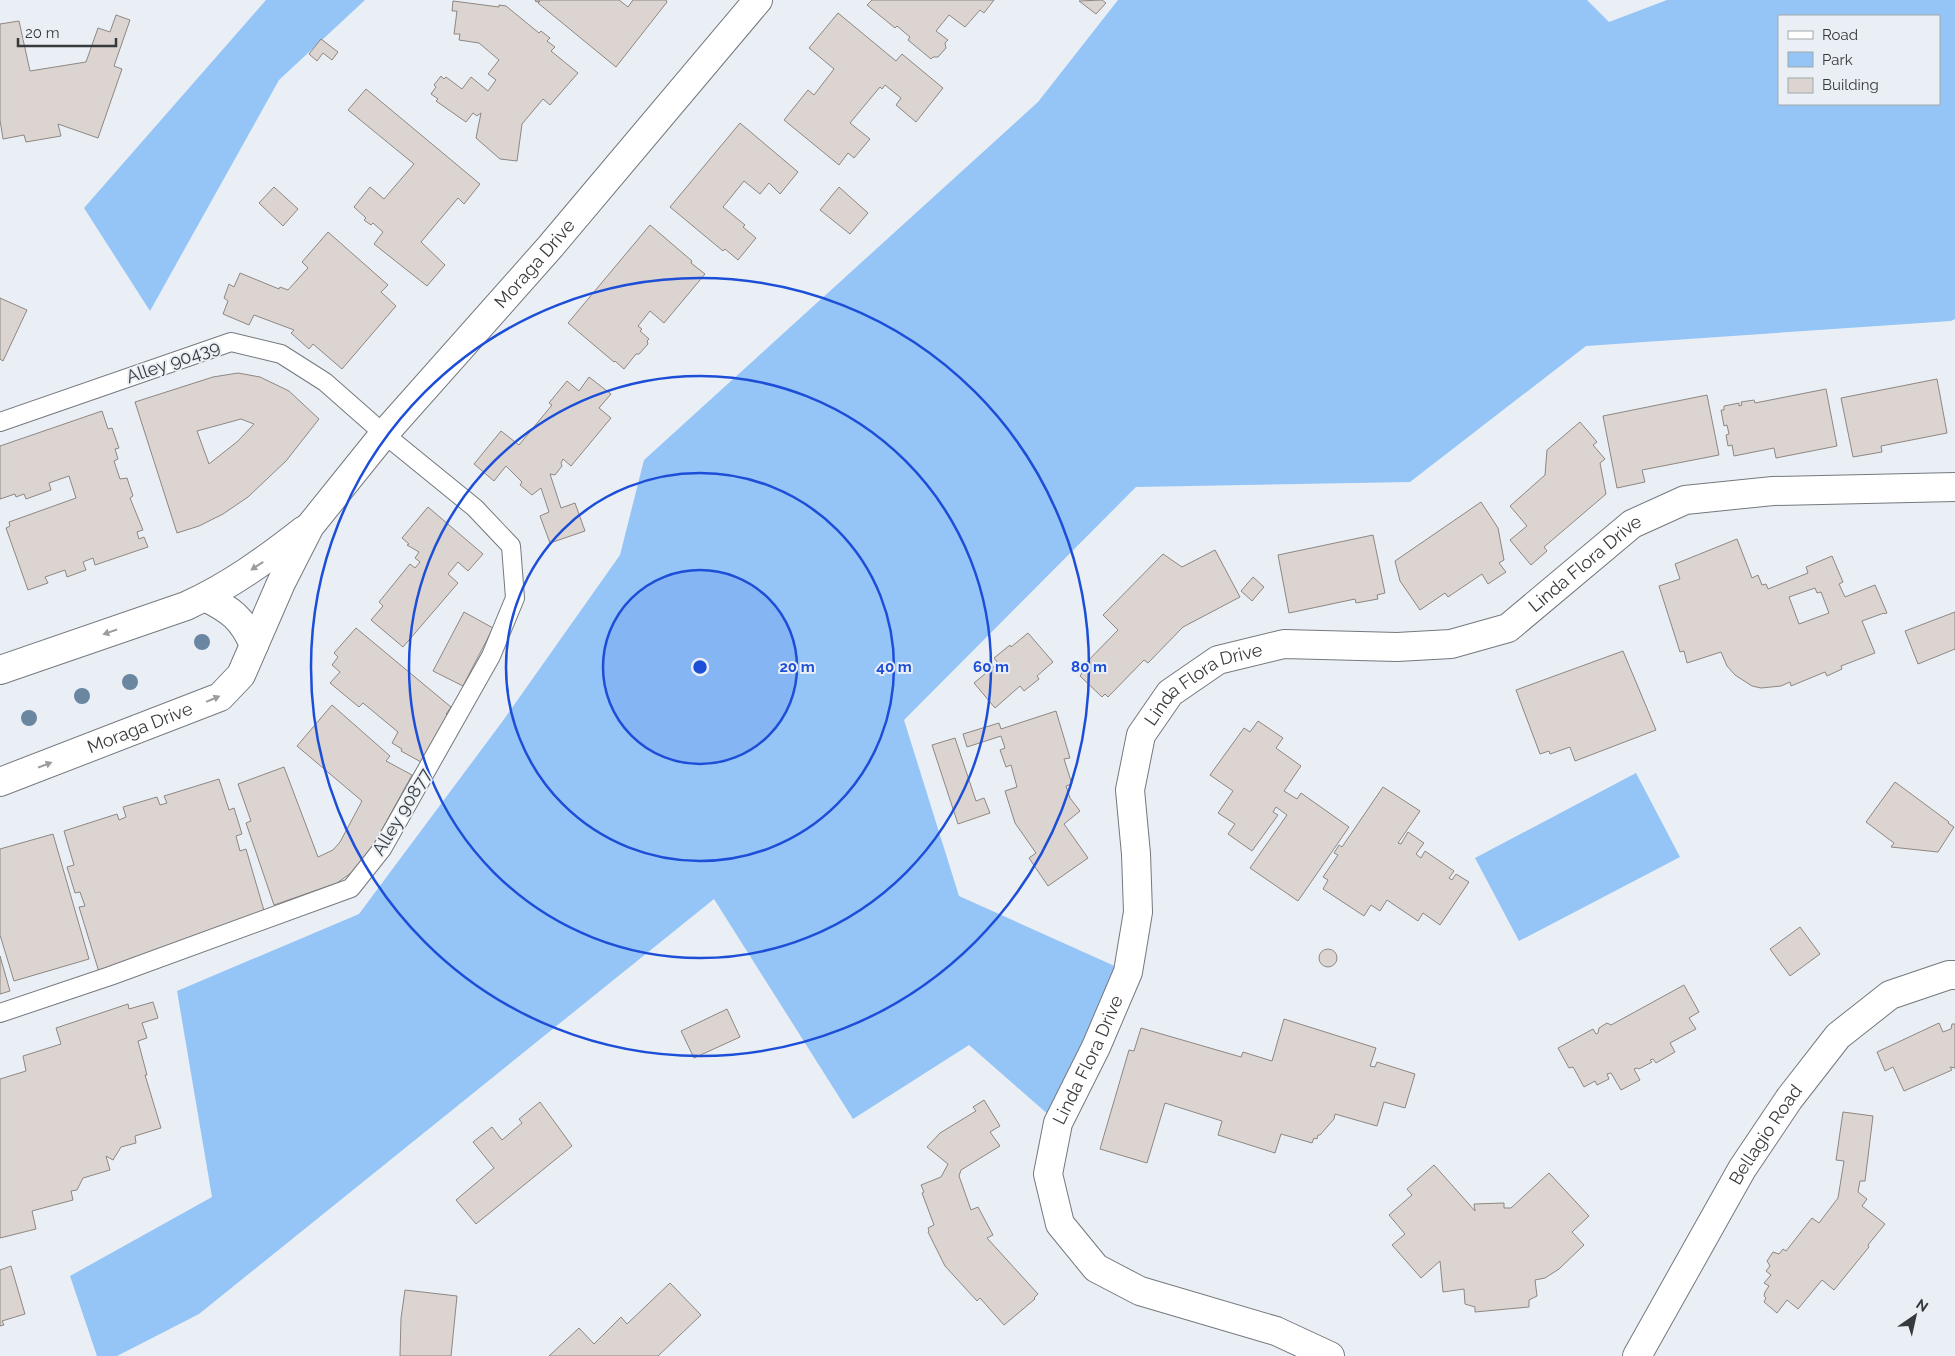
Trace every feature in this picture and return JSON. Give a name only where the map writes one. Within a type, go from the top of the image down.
[{"type":"street","name":"Moraga Drive","points":[[0,782],[220,697],[242,675],[281,583],[310,526],[384,434],[550,247],[758,0]]},
{"type":"street","name":"Linda Flora Drive","points":[[1330,1356],[1276,1331],[1140,1291],[1096,1268],[1060,1224],[1048,1174],[1058,1123],[1096,1047],[1128,972],[1138,912],[1136,854],[1130,790],[1141,735],[1170,693],[1218,660],[1284,644],[1397,646],[1451,644],[1508,628],[1632,524],[1685,500],[1774,491],[1955,487]]},
{"type":"street","name":"Moraga Drive","points":[[0,670],[205,598],[260,565],[310,526]]},
{"type":"street","points":[[205,598],[228,608],[247,628],[254,645]]},
{"type":"street","name":"Bellagio Road","points":[[1637,1356],[1742,1169],[1789,1099],[1838,1036],[1890,994],[1949,975],[1955,975]]},
{"type":"lane","name":"Alley 90439","points":[[0,422],[231,342],[281,354],[325,382],[384,434]]},
{"type":"lane","name":"Alley 90877","points":[[0,1013],[110,976],[351,888],[382,849],[491,656],[515,598],[512,546],[475,508],[384,434]]},
{"type":"green space","points":[[266,0],[365,0],[279,80],[150,311],[84,208]]},
{"type":"green space","points":[[1118,0],[1587,0],[1609,22],[1667,0],[1955,0],[1955,319],[1951,321],[1586,346],[1410,482],[1136,487],[904,720],[959,896],[1128,972],[1058,1123],[969,1045],[853,1119],[714,899],[199,1314],[117,1356],[97,1356],[70,1276],[212,1197],[177,991],[359,914],[502,722],[620,555],[644,460],[1038,102]]},
{"type":"green space","points":[[1636,773],[1680,857],[1519,941],[1475,858]]},
{"type":"building","points":[[535,0],[619,0],[628,7],[633,0],[666,0],[667,2],[616,67],[538,3],[540,1],[536,2]]},
{"type":"building","points":[[872,0],[994,0],[984,13],[980,10],[965,27],[949,15],[936,31],[948,40],[945,43],[946,48],[938,57],[931,59],[908,40],[910,37],[897,26],[895,28],[867,5]]},
{"type":"building","points":[[1102,0],[1106,3],[1096,14],[1079,1]]},
{"type":"building","points":[[453,1],[499,7],[499,5],[506,6],[539,33],[541,31],[550,38],[547,41],[555,47],[551,51],[578,73],[550,105],[543,99],[522,124],[517,161],[500,159],[476,138],[481,113],[477,116],[473,113],[466,122],[436,101],[438,99],[431,94],[436,87],[434,85],[441,76],[444,79],[446,77],[462,89],[471,77],[488,91],[496,80],[488,74],[499,60],[479,43],[459,40],[460,34],[454,34],[457,11],[452,11]]},
{"type":"building","points":[[838,13],[896,61],[902,54],[943,88],[916,122],[896,105],[901,98],[885,85],[882,89],[880,87],[850,123],[870,139],[854,158],[848,153],[839,165],[784,120],[808,90],[814,95],[834,69],[809,48]]},
{"type":"building","points":[[116,15],[130,20],[114,66],[122,69],[98,138],[58,124],[61,136],[26,142],[24,135],[3,139],[0,120],[0,24],[19,21],[30,71],[86,62],[98,28],[110,32]]},
{"type":"building","points":[[321,39],[338,52],[332,60],[323,53],[317,61],[309,54]]},
{"type":"building","points":[[366,89],[480,184],[464,204],[458,198],[421,242],[445,265],[427,286],[374,244],[383,232],[373,223],[371,225],[364,220],[366,218],[354,207],[370,187],[384,199],[414,164],[348,110]]},
{"type":"building","points":[[740,123],[798,172],[780,194],[769,183],[760,194],[744,181],[723,207],[745,225],[743,227],[756,238],[738,260],[725,249],[723,251],[670,207]]},
{"type":"building","points":[[274,187],[298,209],[283,226],[259,203]]},
{"type":"building","points":[[839,187],[868,213],[850,234],[820,210]]},
{"type":"building","points":[[650,225],[705,274],[664,323],[650,311],[638,326],[642,329],[640,331],[649,339],[647,341],[648,344],[639,354],[636,354],[624,369],[568,323]]},
{"type":"building","points":[[328,232],[388,285],[381,292],[396,306],[342,369],[313,344],[309,349],[291,333],[294,330],[254,315],[249,325],[223,314],[228,301],[224,298],[229,284],[234,287],[240,273],[279,289],[280,287],[288,290],[308,268],[302,262]]},
{"type":"building","points":[[0,298],[27,310],[3,361],[0,359]]},
{"type":"building","points":[[238,373],[260,377],[289,391],[319,419],[286,461],[248,497],[223,514],[199,526],[177,533],[135,402],[213,377]],"holes":[[[241,419],[254,424],[238,441],[209,464],[197,431]]]},
{"type":"building","points":[[589,377],[611,394],[599,408],[611,418],[571,466],[563,459],[562,466],[555,475],[550,474],[561,508],[575,503],[585,531],[550,543],[540,516],[549,512],[541,488],[532,495],[520,485],[522,482],[506,466],[494,481],[474,464],[501,431],[519,445],[552,405],[549,403],[567,381],[579,391]]},
{"type":"building","points":[[1937,379],[1947,433],[1881,446],[1882,452],[1853,457],[1841,398]]},
{"type":"building","points":[[1826,389],[1837,446],[1776,458],[1774,448],[1734,456],[1732,445],[1728,446],[1726,435],[1729,434],[1727,425],[1724,426],[1721,410],[1724,410],[1724,406],[1739,403],[1739,406],[1742,405],[1741,402],[1754,400],[1755,403]]},
{"type":"building","points":[[1707,395],[1719,455],[1642,470],[1645,482],[1617,488],[1603,416]]},
{"type":"building","points":[[102,411],[108,429],[112,428],[119,448],[115,449],[118,459],[114,461],[120,479],[127,478],[133,496],[130,498],[143,530],[137,532],[139,539],[144,537],[148,547],[95,565],[93,558],[83,562],[86,570],[67,577],[65,570],[45,577],[48,583],[28,590],[6,528],[10,526],[9,522],[76,498],[69,476],[49,483],[51,490],[26,499],[24,494],[16,497],[15,494],[0,499],[0,446]]},
{"type":"building","points":[[1580,422],[1597,442],[1593,445],[1605,459],[1600,463],[1606,494],[1544,547],[1547,551],[1531,565],[1510,540],[1527,526],[1510,506],[1545,475],[1547,450]]},
{"type":"building","points":[[1481,502],[1498,528],[1504,560],[1499,563],[1506,572],[1488,584],[1482,574],[1448,597],[1445,593],[1420,610],[1400,581],[1395,561]]},
{"type":"building","points":[[428,507],[483,554],[468,571],[458,562],[448,574],[458,583],[403,647],[371,620],[383,606],[379,602],[410,564],[415,568],[420,562],[415,558],[419,552],[407,545],[409,544],[402,538]]},
{"type":"building","points":[[1373,535],[1385,593],[1377,595],[1378,599],[1356,603],[1355,599],[1289,613],[1278,555]]},
{"type":"building","points":[[1737,539],[1752,578],[1758,575],[1762,585],[1766,584],[1768,589],[1808,573],[1806,567],[1832,556],[1843,582],[1839,584],[1845,597],[1875,585],[1887,613],[1862,621],[1875,653],[1841,666],[1842,669],[1827,676],[1825,672],[1791,686],[1790,682],[1781,686],[1761,688],[1752,686],[1735,675],[1727,666],[1721,652],[1687,663],[1684,651],[1680,652],[1659,586],[1680,579],[1675,564]],"holes":[[[1815,588],[1817,593],[1821,592],[1829,613],[1799,624],[1789,597]]]},
{"type":"building","points":[[1215,550],[1240,597],[1183,627],[1148,663],[1144,660],[1108,697],[1105,694],[1102,697],[1080,676],[1082,673],[1079,670],[1118,630],[1103,615],[1163,554],[1182,567]]},
{"type":"building","points":[[1253,577],[1264,587],[1252,601],[1241,591]]},
{"type":"building","points":[[464,612],[493,628],[463,686],[433,671]]},
{"type":"building","points":[[1955,612],[1955,649],[1918,664],[1905,631]]},
{"type":"building","points":[[356,628],[451,707],[446,714],[451,717],[421,762],[401,751],[402,749],[392,743],[398,732],[363,703],[359,707],[330,683],[340,672],[332,665],[338,657],[334,653]]},
{"type":"building","points":[[1028,633],[1053,662],[1037,676],[1039,679],[1024,691],[1020,686],[995,708],[974,683],[998,663],[994,658]]},
{"type":"building","points":[[1623,651],[1656,730],[1575,761],[1570,747],[1550,754],[1549,751],[1540,754],[1516,690]]},
{"type":"building","points":[[332,705],[390,756],[386,761],[412,775],[368,855],[351,873],[337,883],[274,905],[246,823],[251,821],[238,784],[284,767],[318,857],[333,850],[340,842],[362,801],[297,746]]},
{"type":"building","points":[[1056,711],[1070,758],[1064,759],[1072,784],[1066,786],[1070,798],[1080,811],[1064,824],[1088,858],[1048,886],[1029,858],[1036,853],[1015,823],[1005,791],[1017,787],[1011,765],[1006,767],[1000,750],[1005,748],[1001,736],[967,747],[963,734],[999,723],[1001,729]]},
{"type":"building","points":[[1258,721],[1283,738],[1276,748],[1301,766],[1284,791],[1297,799],[1301,793],[1349,827],[1298,901],[1250,868],[1287,815],[1276,807],[1273,812],[1278,815],[1252,851],[1228,834],[1235,824],[1218,813],[1233,791],[1210,775],[1244,728],[1250,732]]},
{"type":"building","points":[[955,738],[976,801],[984,798],[990,813],[958,824],[932,745]]},
{"type":"building","points":[[219,779],[229,810],[234,808],[242,834],[236,836],[240,851],[246,849],[265,914],[99,972],[79,907],[85,906],[80,892],[75,893],[67,867],[74,865],[64,831],[117,814],[119,820],[126,817],[123,807],[157,797],[160,805],[167,803],[164,796]]},
{"type":"building","points":[[1895,782],[1954,827],[1938,852],[1891,847],[1894,843],[1866,822]]},
{"type":"building","points":[[1383,787],[1420,811],[1398,843],[1401,844],[1408,832],[1424,843],[1416,854],[1421,858],[1425,851],[1454,871],[1449,878],[1452,880],[1456,874],[1469,882],[1440,925],[1423,913],[1418,921],[1387,900],[1380,911],[1371,905],[1364,916],[1323,889],[1328,880],[1323,877],[1338,855],[1334,853],[1339,845],[1342,847]]},
{"type":"building","points":[[53,834],[89,959],[14,981],[0,935],[0,849]]},
{"type":"building","points":[[1800,927],[1820,954],[1790,976],[1770,949]]},
{"type":"building","points":[[1328,949],[1334,952],[1337,958],[1334,964],[1328,967],[1322,964],[1319,958],[1322,952]]},
{"type":"building","points":[[0,956],[10,991],[0,994]]},
{"type":"building","points":[[1684,985],[1699,1012],[1689,1018],[1696,1029],[1670,1043],[1675,1052],[1656,1063],[1653,1059],[1650,1060],[1652,1062],[1639,1069],[1634,1069],[1640,1080],[1621,1090],[1611,1073],[1607,1074],[1609,1079],[1597,1085],[1595,1081],[1584,1087],[1573,1067],[1569,1068],[1558,1048],[1593,1029],[1596,1034],[1598,1033],[1599,1028],[1607,1023],[1611,1025]]},
{"type":"building","points":[[153,1002],[158,1018],[142,1023],[147,1038],[138,1041],[147,1075],[145,1075],[161,1128],[135,1136],[136,1143],[121,1147],[113,1160],[106,1156],[110,1170],[83,1178],[77,1190],[71,1191],[73,1200],[32,1211],[36,1229],[0,1238],[0,1079],[26,1071],[23,1056],[61,1044],[56,1028],[128,1004],[129,1009]]},
{"type":"building","points":[[727,1009],[740,1037],[694,1058],[681,1031]]},
{"type":"building","points":[[1284,1019],[1376,1048],[1370,1066],[1375,1067],[1377,1062],[1415,1074],[1405,1108],[1384,1102],[1377,1126],[1335,1114],[1334,1119],[1318,1135],[1317,1139],[1314,1138],[1312,1143],[1281,1134],[1275,1153],[1218,1135],[1222,1121],[1165,1103],[1147,1163],[1100,1149],[1129,1050],[1134,1051],[1141,1028],[1241,1057],[1243,1052],[1272,1061]]},
{"type":"building","points":[[1939,1023],[1943,1032],[1951,1029],[1952,1024],[1955,1024],[1955,1068],[1950,1067],[1952,1070],[1904,1091],[1893,1067],[1885,1071],[1877,1052]]},
{"type":"building","points":[[984,1100],[1000,1126],[990,1132],[1000,1146],[961,1170],[959,1176],[971,1210],[978,1207],[993,1235],[987,1238],[1038,1294],[1035,1299],[1004,1325],[980,1298],[977,1301],[945,1266],[928,1232],[928,1228],[934,1225],[922,1193],[924,1192],[921,1185],[941,1177],[948,1164],[927,1147],[940,1133],[976,1111],[973,1107]]},
{"type":"building","points":[[540,1102],[572,1146],[476,1224],[456,1200],[494,1168],[473,1142],[492,1127],[502,1140],[522,1123],[519,1119]]},
{"type":"building","points":[[1843,1112],[1873,1116],[1865,1181],[1860,1181],[1858,1192],[1867,1199],[1862,1206],[1885,1224],[1834,1290],[1822,1280],[1798,1309],[1787,1300],[1777,1313],[1764,1302],[1766,1298],[1764,1296],[1765,1292],[1769,1286],[1764,1283],[1771,1275],[1766,1271],[1770,1266],[1767,1261],[1773,1252],[1779,1254],[1783,1249],[1786,1251],[1812,1218],[1819,1223],[1838,1198],[1844,1161],[1836,1160]]},
{"type":"building","points":[[1434,1165],[1475,1211],[1474,1204],[1504,1203],[1504,1208],[1511,1208],[1549,1173],[1589,1216],[1572,1232],[1584,1245],[1559,1269],[1545,1278],[1535,1280],[1537,1296],[1529,1300],[1529,1307],[1475,1312],[1475,1307],[1465,1304],[1464,1289],[1443,1292],[1440,1261],[1421,1278],[1392,1245],[1405,1234],[1389,1215],[1412,1195],[1407,1189]]},
{"type":"building","points":[[11,1266],[25,1314],[2,1321],[4,1325],[0,1326],[0,1270]]},
{"type":"building","points":[[670,1283],[701,1315],[658,1356],[549,1356],[579,1328],[594,1344],[621,1317],[627,1324]]},
{"type":"building","points":[[405,1290],[457,1296],[451,1356],[400,1356],[401,1318]]}]
